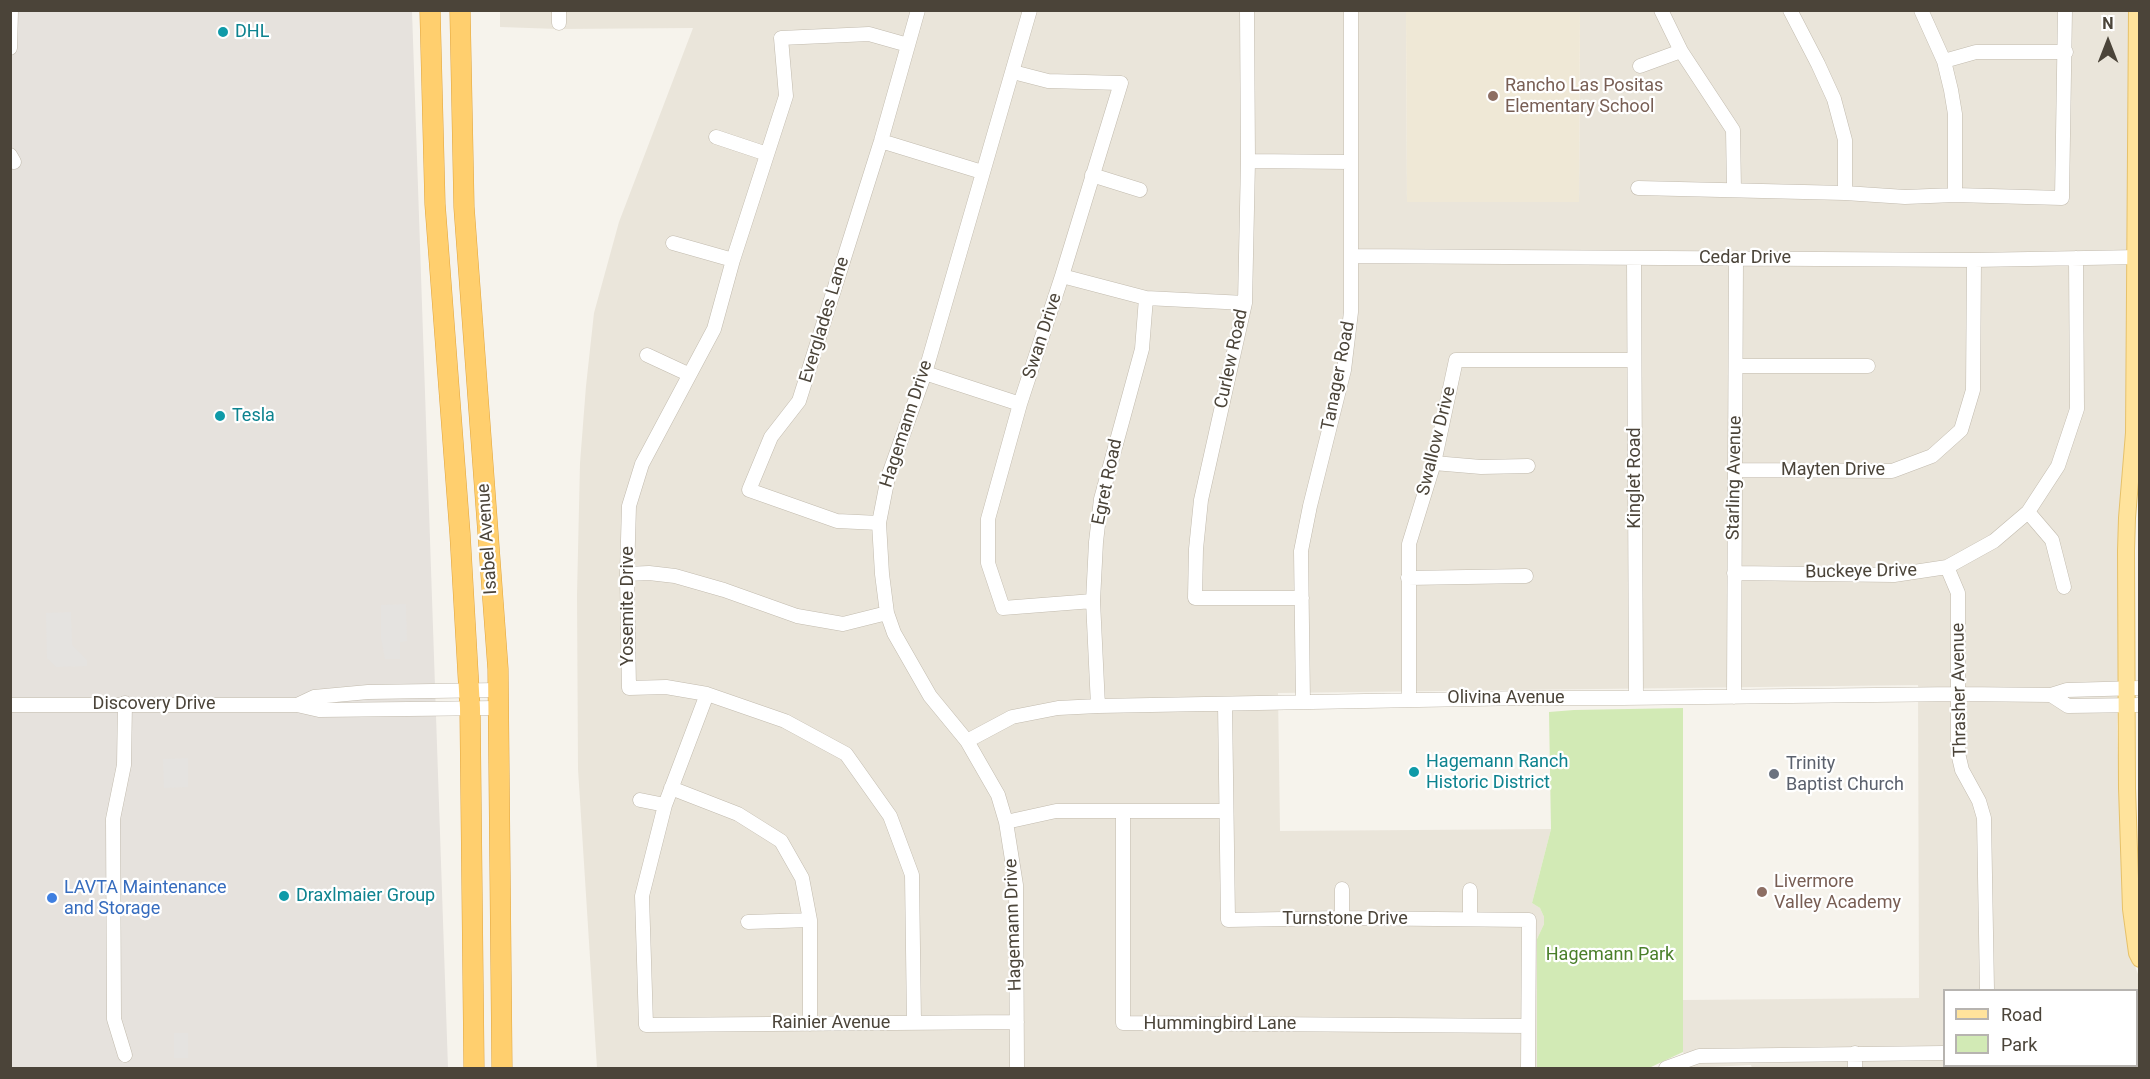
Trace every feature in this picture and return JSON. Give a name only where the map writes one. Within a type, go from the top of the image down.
[{"type":"highway","name":"Isabel Avenue","points":[[430,10],[435,204],[460,534],[469,699],[474,1068]]},
{"type":"highway","name":"Isabel Avenue","points":[[460,10],[464,207],[497,657],[502,1068]]},
{"type":"main road","points":[[2137,10],[2134,433],[2127,518],[2133,706],[2127,788],[2131,909],[2139,959]]},
{"type":"street","points":[[10,48],[11,10]]},
{"type":"street","name":"Everglades Lane","points":[[879,523],[837,521],[749,490],[771,437],[799,401],[881,141],[918,10]]},
{"type":"street","name":"Hagemann Drive","points":[[1017,1068],[1016,885],[1006,822],[998,795],[967,741],[930,696],[894,633],[887,613],[879,523],[888,477],[925,373],[1030,10]]},
{"type":"street","name":"Curlew Road","points":[[1247,10],[1248,161],[1245,303],[1201,500],[1196,549],[1195,598],[1302,598]]},
{"type":"street","name":"Tanager Road","points":[[1303,702],[1301,550],[1344,370],[1351,312],[1351,10]]},
{"type":"street","points":[[1661,10],[1681,51],[1733,130],[1734,190]]},
{"type":"street","points":[[1790,10],[1834,99],[1845,140],[1845,193]]},
{"type":"street","points":[[1921,10],[1944,61],[1955,114],[1955,195]]},
{"type":"street","points":[[1638,188],[1845,193],[1905,197],[1955,195],[2062,198],[2065,10]]},
{"type":"street","name":"Yosemite Drive","points":[[908,45],[869,34],[781,38],[786,96],[733,260],[714,329],[642,464],[629,506],[627,574],[629,688],[666,687],[707,694],[784,721],[846,754],[890,816],[912,875],[914,1023]]},
{"type":"street","points":[[1640,66],[1681,51]]},
{"type":"street","points":[[1944,61],[1976,52],[2066,52]]},
{"type":"street","name":"Swan Drive","points":[[1013,72],[1048,81],[1121,83],[1020,404],[988,519],[988,563],[1003,608],[1093,601]]},
{"type":"street","points":[[716,137],[767,154]]},
{"type":"street","points":[[881,141],[982,172]]},
{"type":"street","points":[[1248,161],[1350,162]]},
{"type":"street","points":[[1092,175],[1140,190]]},
{"type":"street","points":[[674,243],[733,260]]},
{"type":"street","name":"Cedar Drive","points":[[1351,256],[1974,260],[2137,257]]},
{"type":"street","name":"Kinglet Road","points":[[1634,258],[1636,698]]},
{"type":"street","name":"Starling Avenue","points":[[1734,697],[1736,258]]},
{"type":"street","name":"Buckeye Drive","points":[[1734,573],[1894,575],[1947,567],[1994,541],[2028,512],[2058,466],[2077,409],[2076,258]]},
{"type":"street","name":"Mayten Drive","points":[[1736,470],[1892,471],[1932,456],[1954,437],[1961,430],[1973,390],[1974,260]]},
{"type":"street","points":[[1062,276],[1146,298],[1245,303]]},
{"type":"street","name":"Egret Road","points":[[1098,706],[1093,601],[1101,499],[1142,349],[1146,298]]},
{"type":"street","points":[[647,355],[688,374]]},
{"type":"street","name":"Swallow Drive","points":[[1409,699],[1408,544],[1434,463],[1456,360],[1634,360]]},
{"type":"street","points":[[1736,366],[1868,366]]},
{"type":"street","points":[[925,373],[1020,404]]},
{"type":"street","points":[[1434,463],[1481,467],[1528,466]]},
{"type":"street","points":[[2028,512],[2052,540],[2064,587]]},
{"type":"street","name":"Thrasher Avenue","points":[[1947,567],[1958,593],[1958,753],[1962,770],[1979,801],[1984,818],[1987,989]]},
{"type":"street","points":[[627,574],[649,573],[675,576],[724,590],[797,616],[843,624],[887,613]]},
{"type":"street","points":[[1408,578],[1526,576]]},
{"type":"street","name":"Olivina Avenue","points":[[967,741],[1012,717],[1058,708],[1098,706],[1409,699],[2051,695],[2067,690],[2133,688]]},
{"type":"street","points":[[640,800],[665,805],[707,694]]},
{"type":"street","name":"Olivina Avenue","points":[[2051,695],[2068,706],[2133,706]]},
{"type":"street","name":"Discovery Drive","points":[[10,705],[297,705],[319,710],[498,699]]},
{"type":"street","points":[[125,704],[124,765],[113,819],[114,1019],[125,1055]]},
{"type":"street","name":"Turnstone Drive","points":[[1225,704],[1228,920],[1342,918],[1528,920],[1528,1068]]},
{"type":"street","points":[[671,788],[738,814],[781,841],[802,878],[810,920],[810,1024]]},
{"type":"street","name":"Rainier Avenue","points":[[665,805],[642,896],[646,1025],[1017,1022]]},
{"type":"street","points":[[1006,822],[1056,811],[1226,811]]},
{"type":"street","name":"Hummingbird Lane","points":[[1123,812],[1123,1023],[1528,1026]]},
{"type":"street","points":[[1342,890],[1342,918]]},
{"type":"street","points":[[1470,890],[1470,919]]},
{"type":"street","points":[[748,922],[810,920]]},
{"type":"street","points":[[1855,1053],[1855,1068]]},
{"type":"street","points":[[1666,1068],[1699,1056],[1943,1053]]},
{"type":"shaded area","points":[[500,10],[1406,11],[1407,202],[1579,202],[1580,11],[2133,11],[2127,451],[2117,726],[2122,878],[2134,963],[2139,977],[2139,1068],[1752,1068],[1751,1065],[1690,1068],[1683,1052],[1683,1000],[1919,998],[1918,685],[1278,693],[1280,831],[1551,829],[1532,903],[1540,908],[1544,917],[1544,924],[1537,939],[1537,1068],[597,1068],[578,769],[577,595],[580,463],[586,386],[594,313],[619,222],[693,28],[500,27]]},
{"type":"shaded area","points":[[10,11],[412,11],[448,1068],[11,1068]]},
{"type":"shaded area","name":"Rancho Las Positas Elementary School","points":[[1406,11],[1580,11],[1579,202],[1407,202]]},
{"type":"shaded area","points":[[406,604],[407,641],[400,642],[400,659],[385,659],[381,638],[381,605]]},
{"type":"shaded area","points":[[71,612],[72,645],[87,660],[87,666],[56,667],[47,658],[46,613]]},
{"type":"shaded area","points":[[188,758],[188,787],[164,788],[163,759]]},
{"type":"shaded area","points":[[174,1033],[188,1033],[188,1058],[174,1058]]},
{"type":"green space","name":"Hagemann Park","points":[[1683,708],[1683,1052],[1649,1068],[1537,1068],[1537,939],[1544,924],[1544,917],[1540,908],[1532,903],[1551,829],[1549,712]]},
{"type":"place","name":"DHL","points":[[223,32]]},
{"type":"place","name":"Rancho Las Positas Elementary School","points":[[1493,96]]},
{"type":"place","name":"Tesla","points":[[220,416]]},
{"type":"place","name":"Hagemann Ranch Historic District","points":[[1414,772]]},
{"type":"place","name":"Trinity Baptist Church","points":[[1774,774]]},
{"type":"place","name":"Livermore Valley Academy","points":[[1762,892]]},
{"type":"place","name":"Draxlmaier Group","points":[[284,896]]},
{"type":"place","name":"LAVTA Maintenance and Storage","points":[[52,898]]}]
